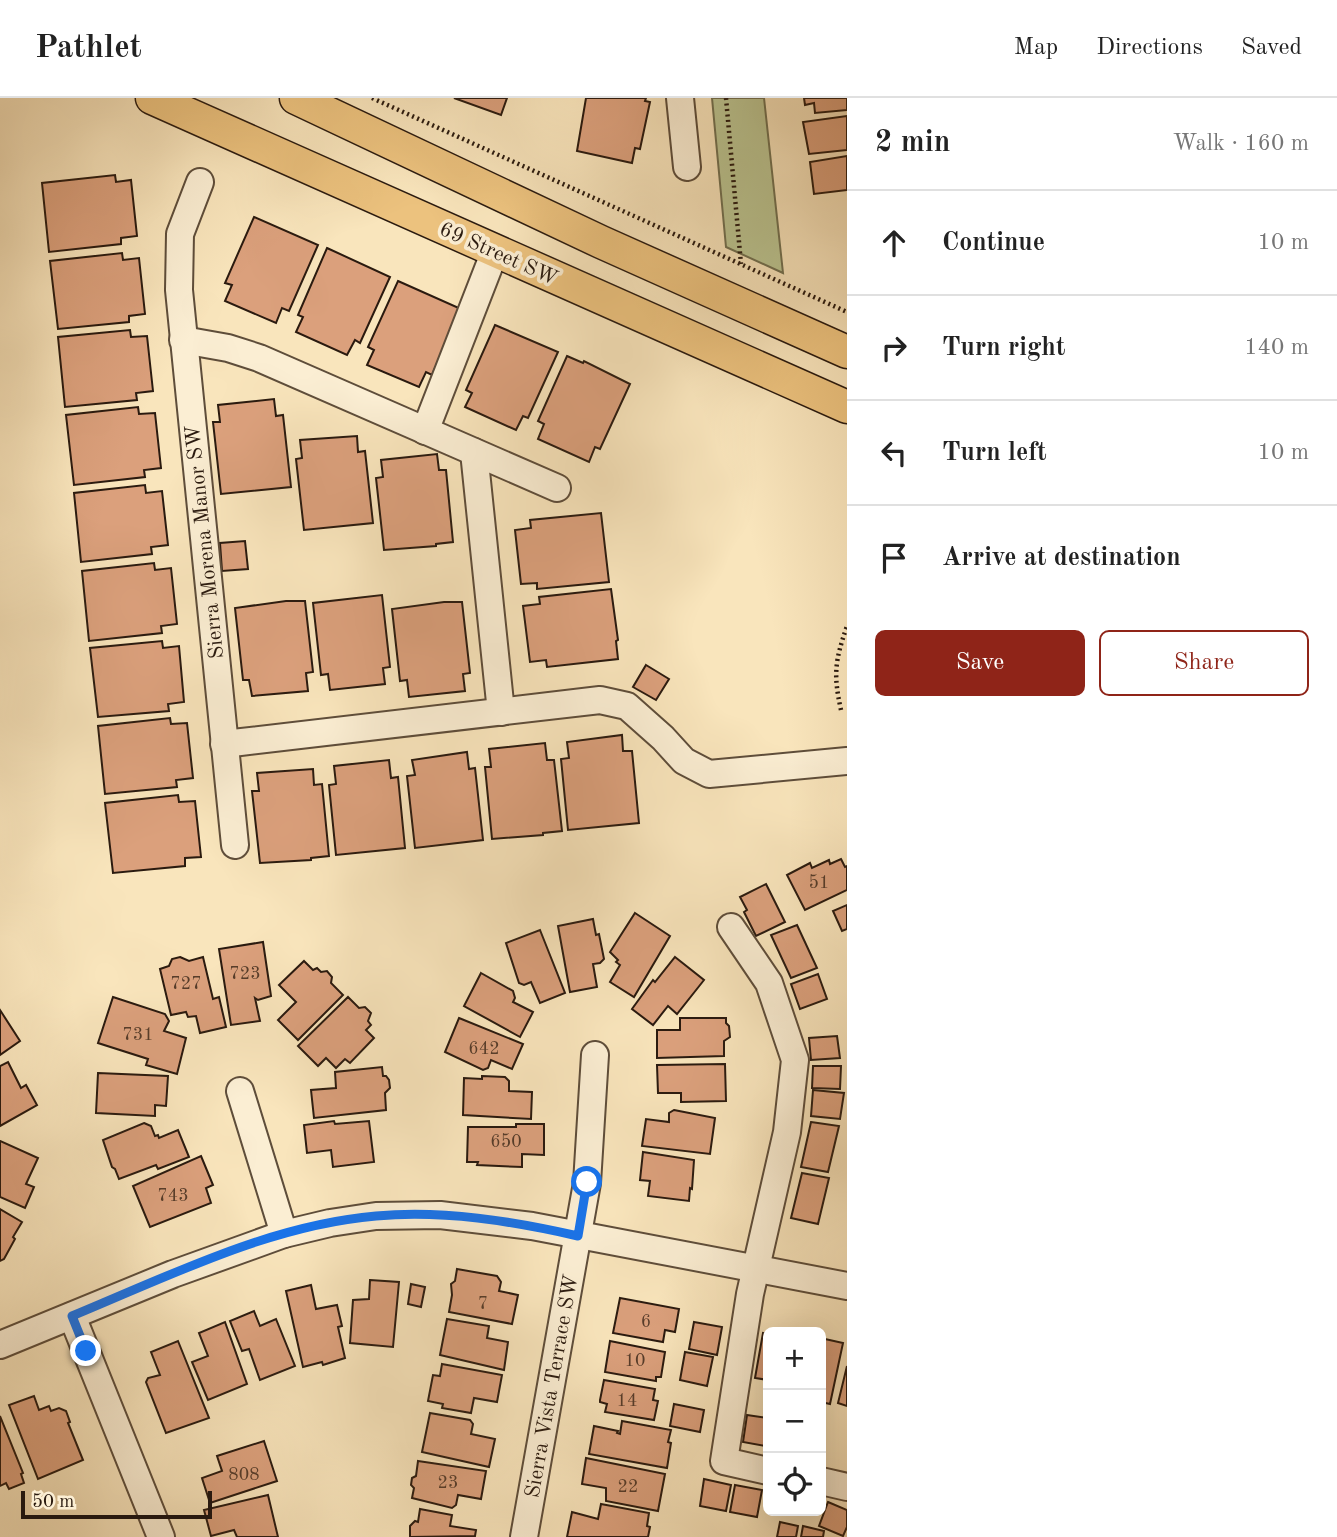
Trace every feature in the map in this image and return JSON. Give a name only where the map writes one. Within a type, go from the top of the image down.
[{"type":"main road","name":"69 Street SW","points":[[152,98],[847,407]]},
{"type":"main road","points":[[296,98],[601,242],[847,352]]},
{"type":"street","points":[[680,98],[687,167]]},
{"type":"street","name":"Sierra Morena Manor SW","points":[[200,183],[180,234],[179,290],[235,845]]},
{"type":"street","points":[[425,431],[495,251]]},
{"type":"street","points":[[183,340],[228,348],[259,358],[557,488]]},
{"type":"street","points":[[474,452],[501,712]]},
{"type":"street","points":[[225,744],[600,699],[628,706],[684,761],[709,774],[847,761]]},
{"type":"street","points":[[731,927],[769,983],[794,1060],[787,1132],[755,1268],[724,1461],[763,1470]]},
{"type":"street","name":"Sierra Vista Terrace SW","points":[[524,1537],[587,1182],[595,1055]]},
{"type":"street","points":[[240,1091],[284,1234]]},
{"type":"street","points":[[0,1345],[173,1274],[284,1234],[376,1216],[440,1215],[532,1226],[847,1286]]},
{"type":"street","points":[[72,1316],[161,1537]]},
{"type":"street","points":[[826,1482],[847,1487]]},
{"type":"path","points":[[372,98],[847,312]]},
{"type":"path","points":[[726,98],[741,265]]},
{"type":"path","points":[[841,710],[834,681],[837,654],[847,626]]},
{"type":"green space","points":[[712,98],[764,98],[783,273],[726,247]]},
{"type":"building","points":[[454,98],[507,98],[501,115]]},
{"type":"building","points":[[586,98],[646,98],[645,101],[650,102],[640,149],[635,148],[632,163],[577,151]]},
{"type":"building","points":[[804,98],[847,98],[847,110],[815,113],[814,103],[805,105]]},
{"type":"building","points":[[847,116],[847,150],[809,154],[803,122]]},
{"type":"building","points":[[847,156],[847,190],[814,194],[810,162]]},
{"type":"building","points":[[115,175],[116,182],[131,180],[137,236],[121,238],[121,244],[49,252],[42,183]]},
{"type":"building","points":[[254,217],[318,245],[289,311],[282,308],[276,323],[225,301],[232,285],[225,283]]},
{"type":"building","points":[[327,248],[390,277],[360,343],[355,340],[347,355],[296,332],[303,317],[298,315]]},
{"type":"building","points":[[122,253],[123,260],[139,258],[145,314],[129,316],[129,322],[58,329],[50,261]]},
{"type":"building","points":[[398,281],[461,309],[432,375],[426,372],[419,387],[367,365],[374,350],[368,347]]},
{"type":"building","points":[[495,325],[558,352],[528,418],[523,416],[516,430],[465,407],[472,393],[466,390]]},
{"type":"building","points":[[130,330],[131,337],[147,336],[153,391],[136,393],[137,400],[65,407],[58,337]]},
{"type":"building","points":[[567,356],[583,363],[584,361],[630,384],[600,449],[595,447],[589,462],[538,439],[544,424],[538,421]]},
{"type":"building","points":[[274,399],[276,416],[283,415],[291,487],[221,494],[213,422],[220,422],[218,405]]},
{"type":"building","points":[[138,407],[139,414],[155,413],[161,468],[144,470],[145,477],[74,485],[66,415]]},
{"type":"building","points":[[357,436],[358,452],[365,451],[373,523],[304,530],[296,459],[302,458],[300,440]]},
{"type":"building","points":[[437,454],[439,470],[446,470],[453,542],[384,550],[376,478],[383,477],[381,460]]},
{"type":"building","points":[[145,485],[146,493],[162,491],[168,545],[151,547],[152,554],[81,562],[74,493]]},
{"type":"building","points":[[601,513],[609,582],[537,589],[537,583],[521,584],[515,530],[531,528],[530,520]]},
{"type":"building","points":[[245,541],[248,569],[222,571],[220,543]]},
{"type":"building","points":[[154,563],[155,570],[171,568],[177,624],[161,626],[162,633],[89,641],[82,571]]},
{"type":"building","points":[[611,589],[618,659],[547,667],[546,660],[530,662],[523,606],[540,604],[539,597]]},
{"type":"building","points":[[382,595],[390,667],[383,668],[385,684],[330,690],[328,674],[321,675],[313,603]]},
{"type":"building","points":[[305,601],[313,672],[306,673],[308,691],[252,696],[249,680],[243,680],[235,608]]},
{"type":"building","points":[[462,602],[470,673],[463,674],[465,691],[409,697],[407,680],[400,681],[392,609]]},
{"type":"building","points":[[162,641],[163,648],[179,646],[184,702],[168,704],[169,711],[98,717],[90,648]]},
{"type":"building","points":[[646,665],[669,679],[656,700],[633,687]]},
{"type":"building","points":[[170,718],[171,724],[187,723],[193,778],[176,780],[177,787],[105,794],[98,726]]},
{"type":"building","points":[[622,735],[623,751],[632,751],[639,823],[568,830],[561,759],[569,758],[567,742]]},
{"type":"building","points":[[545,743],[547,760],[554,760],[562,831],[492,839],[485,767],[491,767],[489,749]]},
{"type":"building","points":[[467,752],[469,769],[475,768],[483,840],[415,848],[407,776],[415,775],[412,760]]},
{"type":"building","points":[[389,760],[391,778],[398,777],[405,848],[336,855],[329,785],[336,784],[334,766]]},
{"type":"building","points":[[313,769],[314,785],[322,784],[329,856],[311,860],[260,863],[252,791],[259,791],[257,773]]},
{"type":"building","points":[[178,795],[179,802],[195,801],[201,857],[185,858],[185,866],[113,873],[105,803]]},
{"type":"building","points":[[841,859],[845,867],[847,866],[847,890],[805,910],[787,875],[810,863],[812,868],[829,860],[830,864]]},
{"type":"building","points":[[766,884],[785,922],[756,936],[740,897]]},
{"type":"building","points":[[847,905],[847,929],[842,931],[833,911]]},
{"type":"building","points":[[635,913],[670,936],[634,997],[610,982],[620,965],[610,952]]},
{"type":"building","points":[[593,919],[604,959],[593,964],[597,987],[570,992],[558,926]]},
{"type":"building","points":[[797,925],[817,968],[791,978],[771,935]]},
{"type":"building","points":[[540,930],[565,993],[540,1003],[531,982],[524,985],[519,983],[506,943]]},
{"type":"building","points":[[263,942],[271,996],[258,1000],[255,998],[260,1021],[231,1025],[219,949]]},
{"type":"building","points":[[180,957],[189,961],[203,957],[213,999],[219,997],[226,1027],[200,1033],[196,1016],[188,1017],[186,1012],[171,1015],[160,969],[169,966],[172,959]]},
{"type":"building","points":[[675,957],[704,980],[677,1014],[668,1006],[653,1025],[632,1009],[653,980],[655,982]]},
{"type":"building","points":[[304,961],[313,970],[317,968],[321,972],[327,971],[332,977],[331,983],[343,995],[298,1040],[278,1020],[296,1002],[279,985]]},
{"type":"building","points":[[481,973],[513,991],[513,1002],[533,1012],[520,1037],[464,1006]]},
{"type":"building","points":[[818,974],[827,999],[800,1009],[791,984]]},
{"type":"building","points":[[113,997],[165,1014],[169,1021],[164,1031],[186,1038],[177,1074],[146,1065],[148,1059],[98,1043]]},
{"type":"building","points":[[348,997],[359,1008],[365,1007],[371,1013],[368,1021],[371,1025],[366,1030],[374,1038],[350,1063],[345,1059],[336,1068],[326,1058],[318,1066],[298,1046]]},
{"type":"building","points":[[0,1010],[20,1041],[0,1055]]},
{"type":"building","points":[[459,1018],[523,1044],[512,1069],[491,1060],[488,1068],[483,1070],[445,1052]]},
{"type":"building","points":[[680,1018],[726,1018],[730,1037],[724,1041],[724,1056],[657,1058],[657,1030],[680,1030]]},
{"type":"building","points":[[837,1036],[840,1058],[811,1060],[809,1038]]},
{"type":"building","points":[[8,1062],[21,1088],[26,1085],[37,1105],[0,1126],[0,1066]]},
{"type":"building","points":[[725,1064],[726,1101],[681,1102],[681,1093],[658,1093],[657,1065]]},
{"type":"building","points":[[813,1066],[841,1066],[840,1089],[812,1088]]},
{"type":"building","points":[[382,1067],[383,1076],[389,1080],[390,1088],[385,1093],[386,1110],[314,1118],[311,1090],[336,1088],[335,1072]]},
{"type":"building","points":[[98,1073],[168,1076],[166,1106],[155,1105],[155,1116],[96,1113]]},
{"type":"building","points":[[482,1076],[505,1077],[509,1081],[509,1091],[532,1092],[531,1119],[463,1115],[464,1078],[482,1079]]},
{"type":"building","points":[[813,1090],[844,1093],[840,1119],[811,1116]]},
{"type":"building","points":[[674,1110],[715,1118],[710,1154],[642,1146],[646,1119],[669,1122],[669,1113]]},
{"type":"building","points":[[334,1121],[335,1124],[369,1121],[374,1162],[333,1167],[331,1150],[307,1153],[304,1125]]},
{"type":"building","points":[[811,1122],[839,1126],[828,1172],[801,1167]]},
{"type":"building","points":[[144,1123],[151,1126],[155,1136],[158,1135],[159,1138],[178,1130],[189,1157],[158,1169],[156,1165],[119,1179],[103,1140]]},
{"type":"building","points":[[516,1124],[544,1124],[544,1155],[522,1154],[522,1167],[467,1162],[468,1127],[516,1127]]},
{"type":"building","points":[[0,1141],[38,1158],[26,1184],[34,1187],[25,1208],[0,1197]]},
{"type":"building","points":[[643,1152],[694,1160],[689,1201],[648,1196],[650,1181],[640,1180]]},
{"type":"building","points":[[201,1156],[213,1185],[206,1188],[211,1203],[150,1227],[133,1186]]},
{"type":"building","points":[[802,1173],[829,1178],[818,1224],[791,1218]]},
{"type":"building","points":[[0,1209],[22,1222],[4,1259],[0,1261]]},
{"type":"building","points":[[457,1269],[497,1276],[501,1282],[499,1291],[518,1295],[512,1324],[449,1312],[451,1284],[455,1281]]},
{"type":"building","points":[[370,1280],[399,1282],[393,1347],[350,1343],[353,1300],[369,1299]]},
{"type":"building","points":[[411,1284],[425,1287],[421,1307],[408,1304]]},
{"type":"building","points":[[311,1285],[316,1309],[337,1305],[342,1326],[338,1327],[345,1358],[323,1365],[322,1362],[303,1367],[286,1291]]},
{"type":"building","points":[[620,1298],[679,1309],[675,1332],[665,1330],[663,1342],[613,1333]]},
{"type":"building","points":[[254,1311],[260,1326],[276,1319],[295,1366],[260,1380],[249,1349],[242,1351],[230,1321]]},
{"type":"building","points":[[447,1319],[489,1326],[487,1338],[508,1342],[504,1370],[440,1355]]},
{"type":"building","points":[[225,1322],[247,1384],[208,1400],[192,1362],[208,1356],[199,1333]]},
{"type":"building","points":[[694,1322],[722,1327],[717,1355],[689,1349]]},
{"type":"building","points":[[763,1333],[763,1379],[755,1378]]},
{"type":"building","points":[[826,1339],[843,1343],[830,1404],[826,1403]]},
{"type":"building","points":[[178,1341],[209,1418],[166,1433],[146,1382],[148,1378],[160,1375],[151,1352]]},
{"type":"building","points":[[610,1341],[665,1352],[661,1377],[656,1377],[656,1381],[605,1372]]},
{"type":"building","points":[[685,1352],[713,1357],[707,1386],[680,1380]]},
{"type":"building","points":[[442,1364],[502,1375],[497,1402],[474,1398],[471,1413],[442,1408],[443,1404],[428,1401],[433,1375],[440,1376]]},
{"type":"building","points":[[847,1366],[847,1406],[838,1403]]},
{"type":"building","points":[[604,1380],[655,1389],[653,1400],[658,1401],[654,1420],[605,1412],[607,1404],[600,1402]]},
{"type":"building","points":[[34,1396],[39,1410],[49,1406],[51,1411],[59,1408],[66,1411],[83,1460],[38,1479],[9,1405]]},
{"type":"building","points":[[674,1404],[704,1410],[700,1432],[670,1426]]},
{"type":"building","points":[[430,1413],[470,1420],[473,1424],[471,1434],[495,1439],[489,1467],[422,1452]]},
{"type":"building","points":[[747,1415],[763,1417],[763,1445],[743,1442]]},
{"type":"building","points":[[0,1416],[23,1473],[24,1483],[9,1489],[6,1483],[0,1486]]},
{"type":"building","points":[[622,1421],[671,1430],[667,1468],[589,1454],[594,1426],[618,1431],[620,1434]]},
{"type":"building","points":[[264,1441],[277,1481],[210,1503],[202,1478],[222,1471],[217,1456]]},
{"type":"building","points":[[586,1458],[665,1474],[658,1511],[606,1501],[606,1488],[582,1484]]},
{"type":"building","points":[[418,1461],[486,1471],[481,1499],[458,1495],[456,1505],[452,1508],[412,1498],[412,1478],[416,1476]]},
{"type":"building","points":[[704,1479],[731,1485],[726,1511],[700,1506]]},
{"type":"building","points":[[735,1485],[762,1490],[757,1517],[730,1512]]},
{"type":"building","points":[[268,1495],[278,1537],[237,1537],[234,1530],[211,1536],[204,1510]]},
{"type":"building","points":[[828,1502],[847,1510],[847,1527],[843,1536],[819,1526],[823,1516],[826,1516]]},
{"type":"building","points":[[601,1504],[649,1513],[648,1537],[567,1537],[572,1512],[598,1519]]},
{"type":"building","points":[[420,1509],[452,1515],[450,1526],[476,1530],[475,1536],[410,1537],[410,1526],[415,1521],[418,1522]]},
{"type":"building","points":[[780,1522],[798,1526],[796,1537],[777,1537]]},
{"type":"building","points":[[803,1526],[824,1531],[823,1537],[801,1537]]},
{"type":"route","points":[[86,1351],[72,1316],[230,1252],[284,1234],[330,1223],[376,1216],[440,1215],[480,1218],[578,1236],[587,1182]]}]
